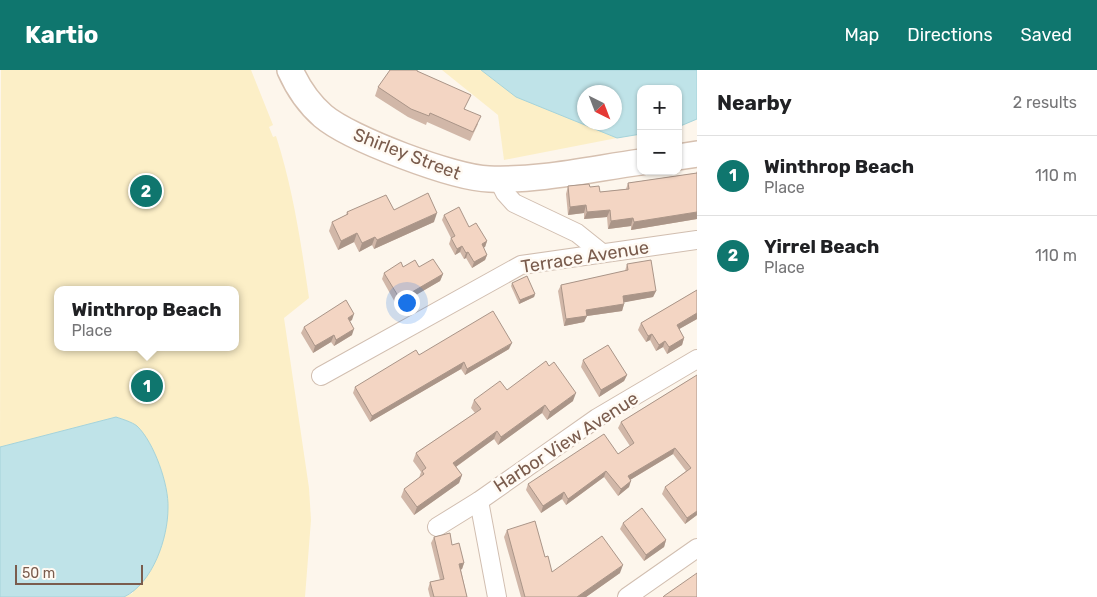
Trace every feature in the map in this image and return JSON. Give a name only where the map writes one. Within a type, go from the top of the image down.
[{"type":"main road","name":"Shirley Street","points":[[290,70],[309,101],[322,115],[338,126],[451,173],[470,178],[498,179],[637,162]]},
{"type":"main road","points":[[682,156],[697,154]]},
{"type":"street","points":[[498,179],[504,193],[514,204],[577,233],[602,253]]},
{"type":"street","name":"Terrace Avenue","points":[[321,376],[517,267],[697,240]]},
{"type":"street","name":"Harbor View Avenue","points":[[437,527],[479,501],[598,418],[697,358]]},
{"type":"street","points":[[479,501],[497,597]]},
{"type":"street","points":[[627,597],[697,548]]},
{"type":"sand","points":[[1,70],[251,70],[273,125],[269,127],[273,137],[276,136],[287,176],[300,237],[309,298],[284,318],[309,488],[311,520],[305,597],[124,597],[133,593],[116,417],[0,447]]},
{"type":"sand","points":[[442,70],[481,70],[517,97],[577,122],[577,130],[597,130],[617,138],[504,160],[498,115]]},
{"type":"water","points":[[481,70],[697,70],[697,119],[682,125],[682,85],[637,85],[637,135],[617,138],[597,130],[622,130],[622,85],[577,85],[577,122],[516,97]]},
{"type":"water","points":[[116,417],[137,426],[143,433],[155,453],[166,488],[168,508],[165,533],[162,546],[151,571],[134,590],[124,597],[0,597],[0,447]]},
{"type":"building","points":[[390,70],[417,70],[471,95],[464,109],[481,116],[473,132],[430,113],[429,116],[411,109],[378,87]]},
{"type":"building","points":[[697,173],[697,212],[634,222],[633,218],[611,221],[610,210],[587,212],[586,205],[570,207],[568,186],[589,184],[590,187],[599,186],[600,192],[629,189],[628,183]]},
{"type":"building","points":[[428,193],[437,213],[377,240],[375,237],[362,243],[357,233],[341,241],[332,222],[348,214],[347,212],[386,195],[394,210]]},
{"type":"building","points":[[459,207],[469,227],[476,223],[487,241],[482,244],[487,255],[474,262],[462,246],[457,249],[451,238],[455,236],[444,215]]},
{"type":"building","points":[[433,259],[443,274],[400,299],[384,273],[401,262],[403,267],[415,260],[419,267]]},
{"type":"building","points":[[651,260],[656,291],[623,296],[624,304],[586,310],[587,316],[566,319],[561,285],[628,270],[627,264]]},
{"type":"building","points":[[527,276],[535,294],[520,300],[512,283]]},
{"type":"building","points":[[697,290],[697,313],[677,325],[684,338],[669,347],[665,341],[659,345],[652,334],[648,336],[641,323]]},
{"type":"building","points":[[346,300],[354,314],[348,318],[354,329],[336,340],[334,335],[315,346],[304,327]]},
{"type":"building","points":[[493,311],[512,343],[467,369],[464,362],[372,416],[355,387],[416,350],[419,355]]},
{"type":"building","points":[[608,345],[627,375],[601,390],[583,360]]},
{"type":"building","points":[[546,361],[549,366],[554,362],[576,393],[550,412],[545,405],[501,437],[497,431],[453,463],[462,475],[417,507],[404,489],[424,474],[422,471],[426,468],[416,453],[481,409],[474,400],[500,381],[507,390]]},
{"type":"building","points":[[697,375],[697,511],[687,518],[665,487],[691,468],[675,448],[628,476],[631,481],[621,489],[606,471],[568,499],[564,492],[543,506],[528,484],[604,434],[618,454],[634,443],[621,422]]},
{"type":"building","points":[[642,508],[666,540],[646,555],[623,523]]},
{"type":"building","points":[[535,521],[545,557],[548,556],[552,572],[602,536],[623,565],[577,597],[525,597],[507,530]]},
{"type":"building","points":[[450,533],[452,545],[459,543],[464,563],[459,564],[467,597],[434,597],[430,582],[444,579],[434,537]]},
{"type":"building","points":[[697,573],[697,597],[663,597],[664,596]]},
{"type":"place","name":"Yirrel Beach","points":[[146,191]]},
{"type":"place","name":"Winthrop Beach","points":[[147,386]]}]
